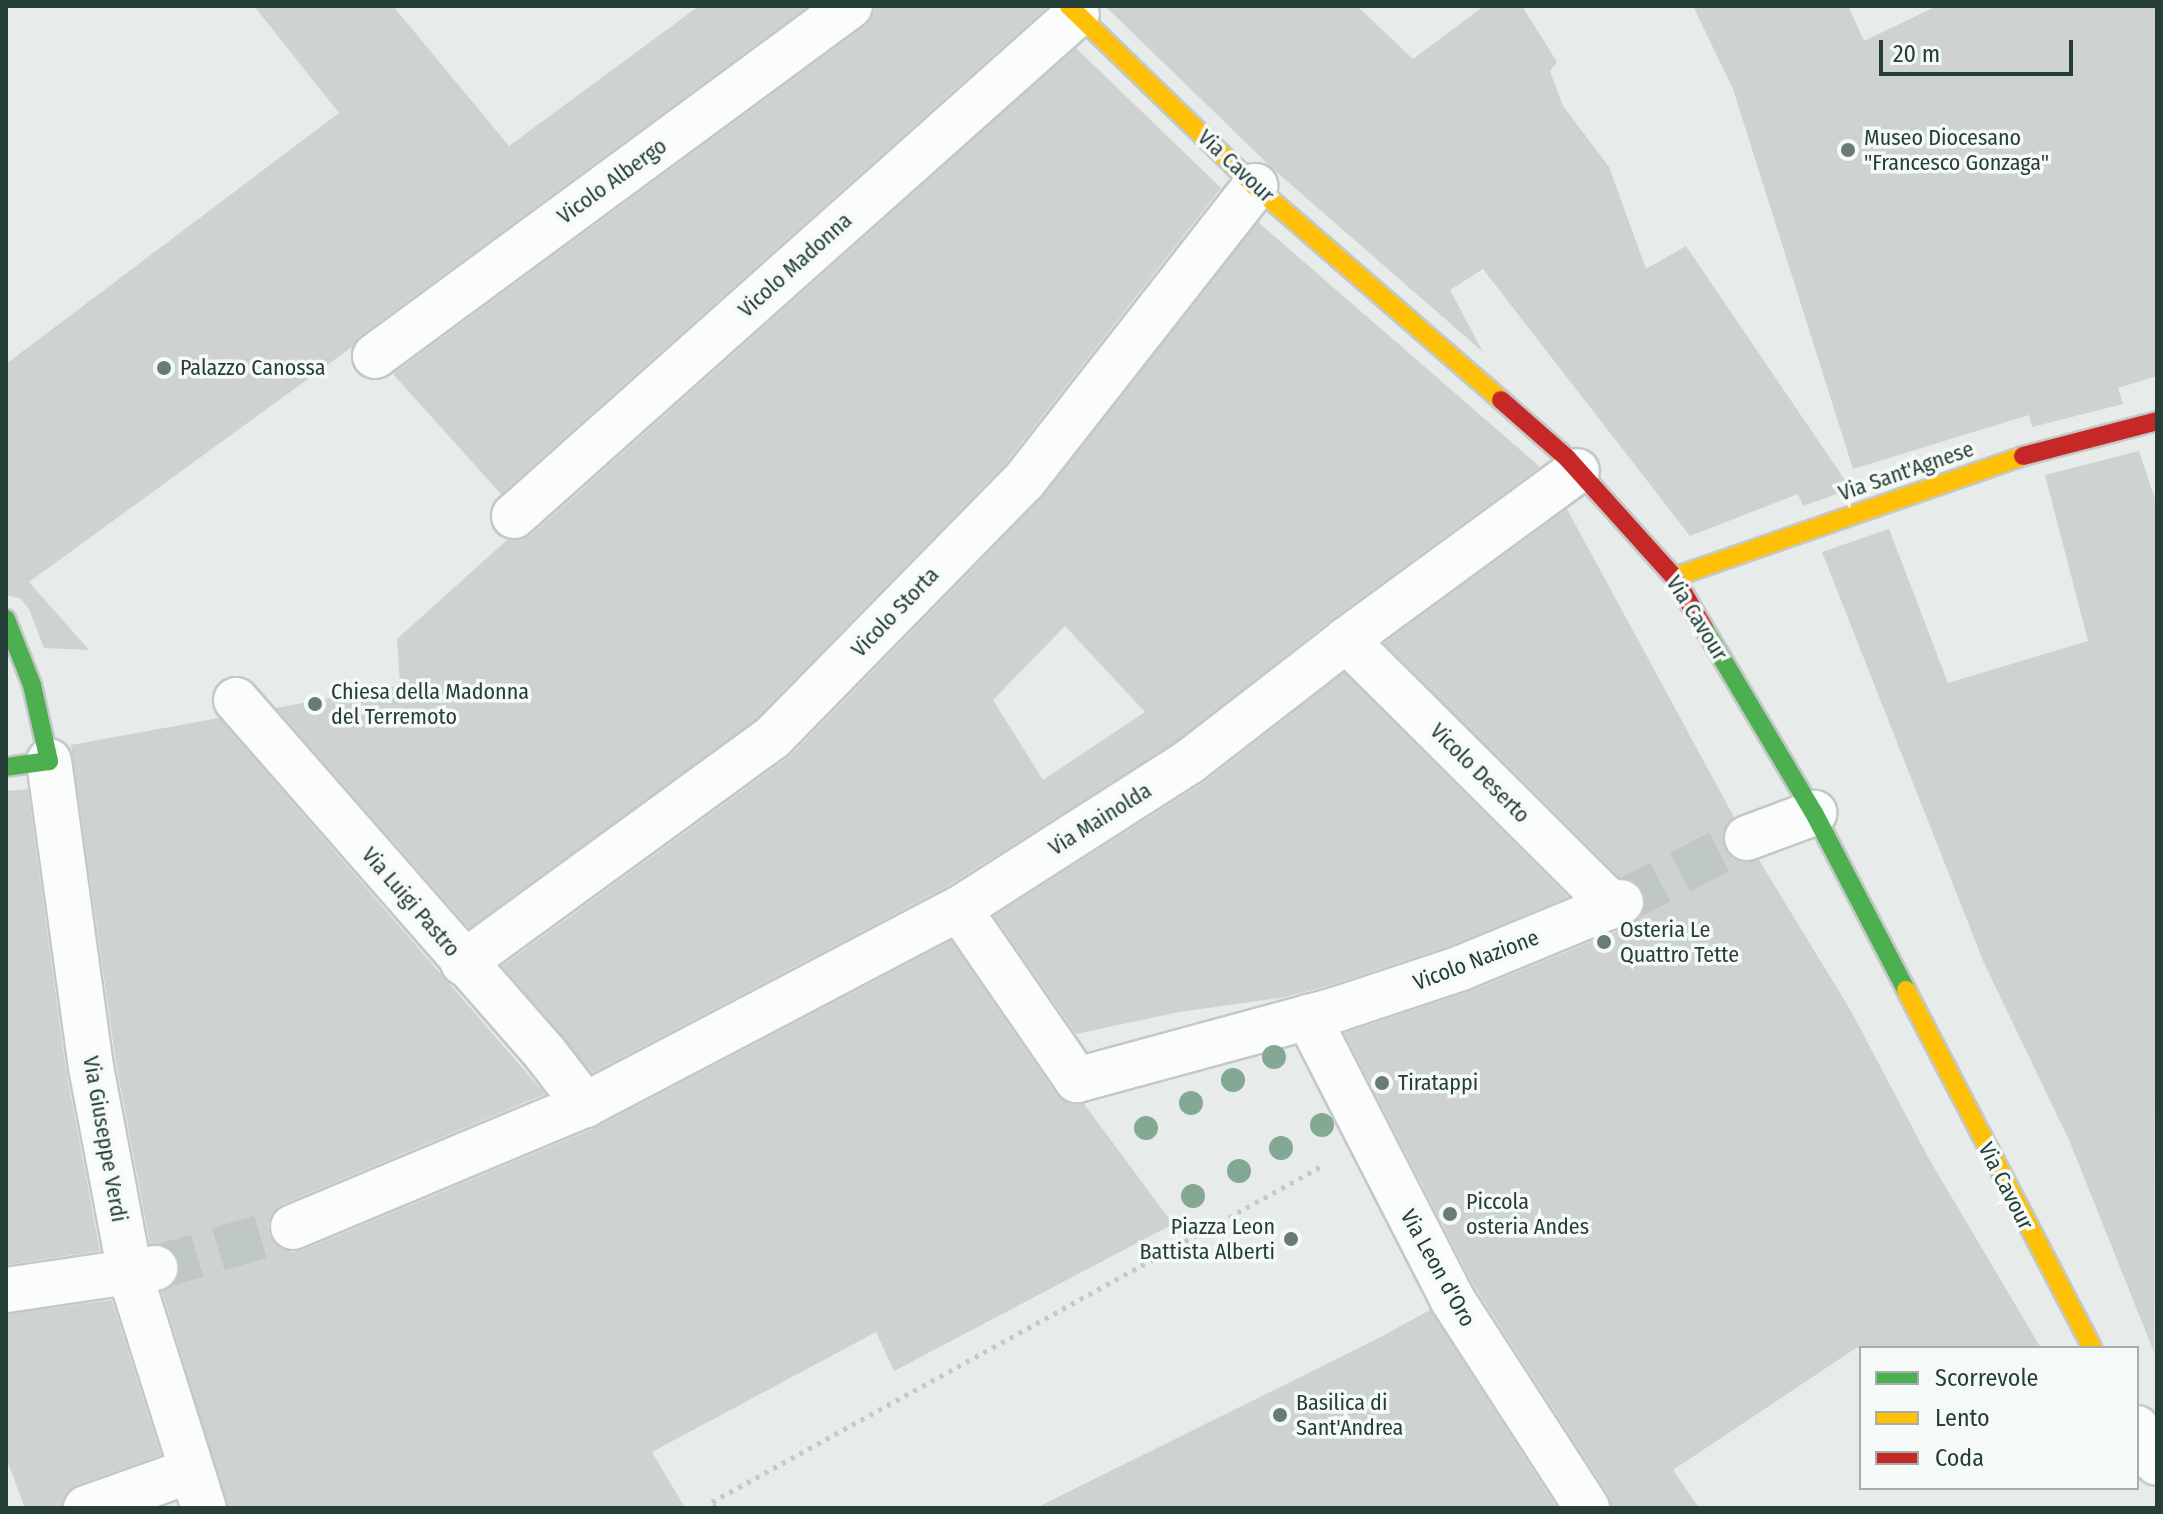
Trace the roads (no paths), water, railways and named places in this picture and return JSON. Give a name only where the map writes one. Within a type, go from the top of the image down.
[{"type":"street","name":"Vicolo Albergo","points":[[375,356],[850,6]]},
{"type":"street","name":"Via Cavour","points":[[1073,10],[1255,186],[1567,458],[1674,577],[1814,813],[2091,1346]]},
{"type":"street","name":"Vicolo Madonna","points":[[514,516],[1073,10]]},
{"type":"street","name":"Vicolo Storta","points":[[463,963],[772,738],[1024,481],[1255,186]]},
{"type":"street","name":"Via Sant'Agnese","points":[[1674,577],[2028,454],[2157,421]]},
{"type":"street","name":"Via Mainolda","points":[[293,1227],[585,1105],[959,909],[1189,762],[1346,640],[1577,471]]},
{"type":"street","points":[[6,619],[32,685],[49,761],[6,767]]},
{"type":"street","name":"Vicolo Deserto","points":[[1346,640],[1617,904]]},
{"type":"street","name":"Via Luigi Pastro","points":[[236,700],[463,963],[545,1053],[585,1105]]},
{"type":"street","name":"Via Giuseppe Verdi","points":[[49,761],[91,1067],[197,1490]]},
{"type":"street","points":[[1747,838],[1814,813]]},
{"type":"street","name":"Vicolo Nazione","points":[[1323,1013],[1461,968],[1617,904]]},
{"type":"street","points":[[959,909],[1077,1080],[1323,1013]]},
{"type":"street","name":"Via Leon d'Oro","points":[[1323,1013],[1370,1139],[1452,1299],[1587,1508]]},
{"type":"street","points":[[6,1290],[142,1271]]},
{"type":"street","points":[[2139,1432],[2157,1463]]},
{"type":"street","points":[[86,1508],[197,1490]]},
{"type":"tunnel","points":[[1621,902],[1747,838]]},
{"type":"tunnel","points":[[155,1268],[293,1227]]},
{"type":"place","name":"Museo Diocesano \"Francesco Gonzaga\"","points":[[1848,150]]},
{"type":"place","name":"Palazzo Canossa","points":[[164,368]]},
{"type":"place","name":"Chiesa della Madonna del Terremoto","points":[[315,704]]},
{"type":"place","name":"Osteria Le Quattro Tette","points":[[1604,942]]},
{"type":"place","name":"Tiratappi","points":[[1382,1083]]},
{"type":"place","name":"Piccola osteria Andes","points":[[1450,1214]]},
{"type":"place","name":"Piazza Leon Battista Alberti","points":[[1291,1239]]},
{"type":"place","name":"Basilica di Sant'Andrea","points":[[1280,1415]]}]
